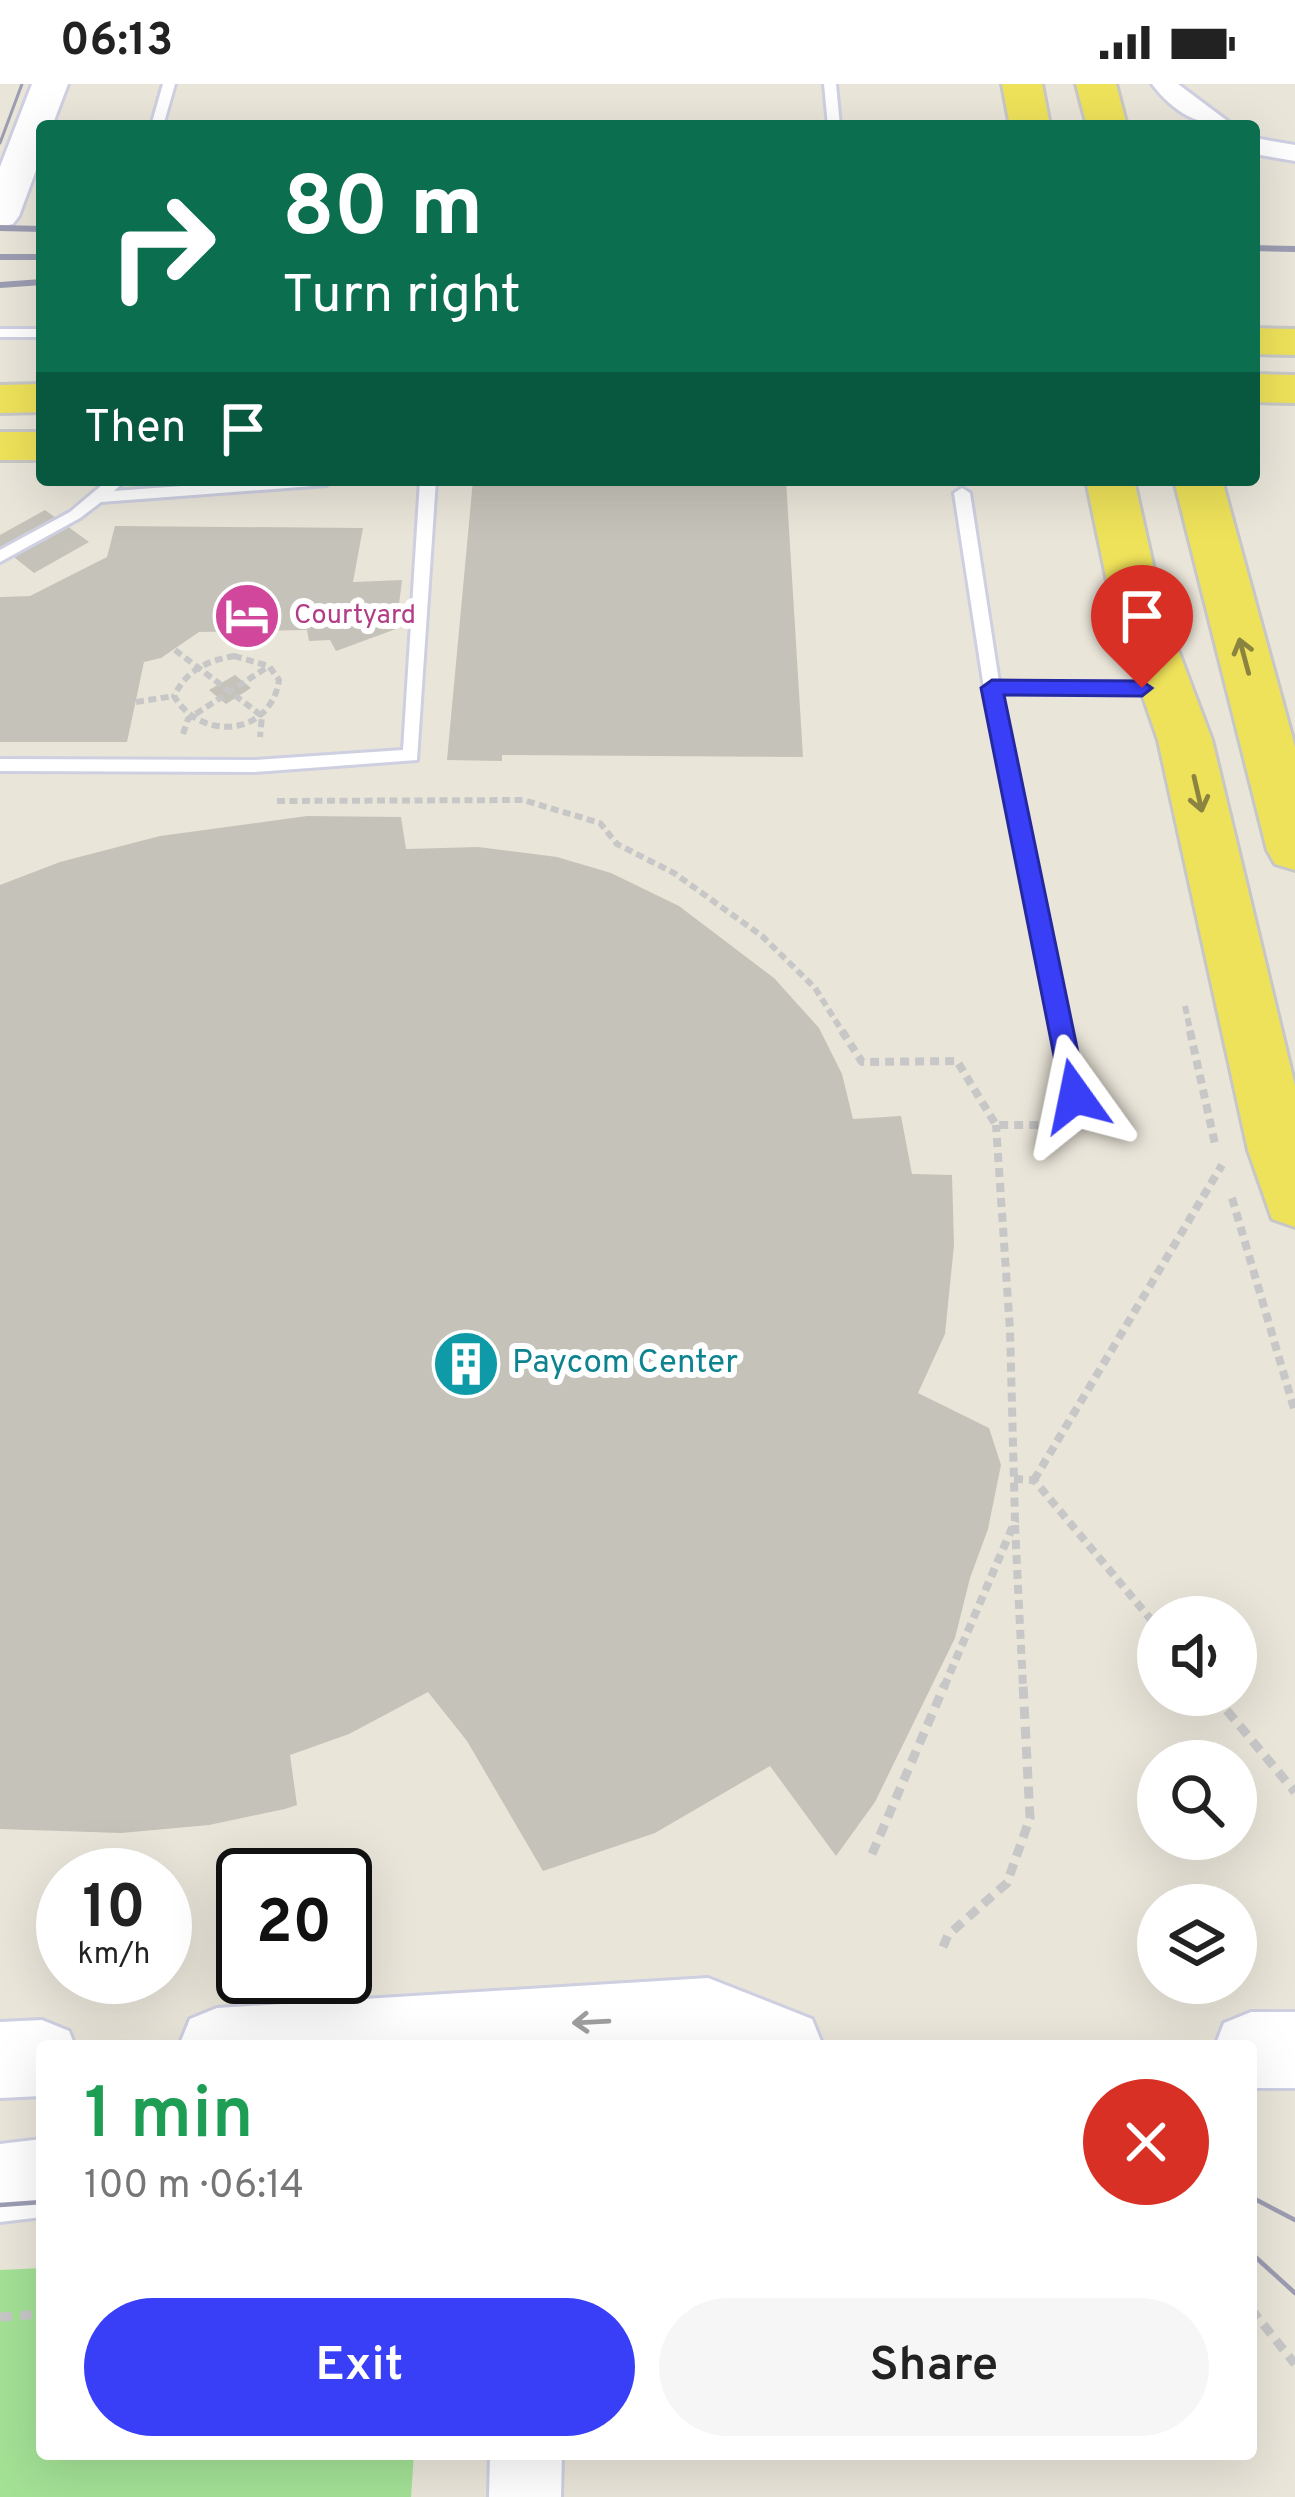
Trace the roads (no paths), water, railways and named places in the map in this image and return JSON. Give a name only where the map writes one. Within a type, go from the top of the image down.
[{"type":"main road","points":[[36,120],[50,84]]},
{"type":"main road","points":[[1022,84],[1029,120]]},
{"type":"main road","points":[[1096,84],[1105,120]]},
{"type":"main road","points":[[0,216],[36,121]]},
{"type":"main road","points":[[1260,341],[1295,342]]},
{"type":"main road","points":[[1260,388],[1295,389]]},
{"type":"main road","points":[[0,399],[36,398]]},
{"type":"main road","points":[[0,446],[36,446]]},
{"type":"main road","points":[[1111,486],[1138,610],[1186,740],[1279,1150],[1295,1200]]},
{"type":"main road","points":[[1200,486],[1295,850]]},
{"type":"main road","points":[[312,2040],[708,2015],[770,2040]]},
{"type":"main road","points":[[1257,2050],[1295,2050]]},
{"type":"main road","points":[[0,2060],[36,2058]]},
{"type":"main road","points":[[0,2182],[36,2178]]},
{"type":"street","points":[[1165,86],[1213,120]]},
{"type":"street","points":[[1260,147],[1295,153]]},
{"type":"street","points":[[524,2497],[526,2460]]},
{"type":"lane","points":[[159,120],[169,84]]},
{"type":"lane","points":[[830,84],[833,120]]},
{"type":"lane","points":[[0,334],[36,333]]},
{"type":"lane","points":[[0,557],[111,486]]},
{"type":"lane","points":[[99,497],[246,486]]},
{"type":"lane","points":[[0,765],[255,766],[411,756],[428,486]]},
{"type":"lane","points":[[962,493],[992,688],[1075,1096]]},
{"type":"lane","points":[[992,688],[1167,688]]},
{"type":"tram line","points":[[0,143],[22,84]]},
{"type":"tram line","points":[[1257,2200],[1295,2220]]},
{"type":"tram line","points":[[0,2205],[36,2202]]},
{"type":"tram line","points":[[1257,2258],[1295,2293]]},
{"type":"railway","points":[[0,228],[36,229]]},
{"type":"railway","points":[[1260,248],[1295,249]]},
{"type":"railway","points":[[0,257],[36,257]]},
{"type":"railway","points":[[0,285],[36,282]]},
{"type":"place","name":"Courtyard","points":[[247,616]]},
{"type":"place","name":"Paycom Center","points":[[466,1364]]}]
